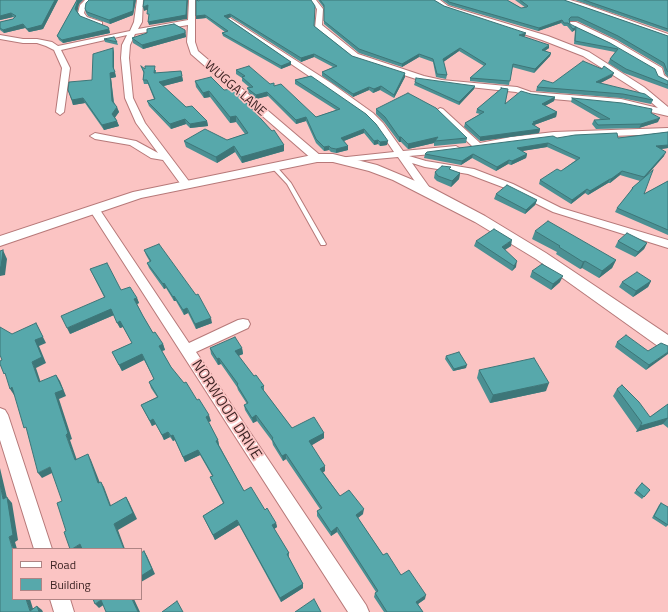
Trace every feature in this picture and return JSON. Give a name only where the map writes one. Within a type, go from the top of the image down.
[{"type":"street","points":[[89,0],[83,5],[81,13],[84,18],[130,33]]},
{"type":"street","points":[[140,0],[138,22],[130,33],[126,45],[125,58],[129,98],[141,123],[186,184]]},
{"type":"street","name":"WUGGA LANE","points":[[192,0],[191,42],[194,52],[317,158]]},
{"type":"street","points":[[313,0],[320,10],[318,26],[354,56],[422,78],[442,82],[517,90],[530,94],[621,102],[668,113]]},
{"type":"street","points":[[435,0],[446,6],[545,38],[586,54],[641,89],[668,113]]},
{"type":"street","points":[[562,0],[582,5],[668,36]]},
{"type":"street","points":[[230,20],[364,110],[380,125],[427,190]]},
{"type":"street","points":[[57,49],[102,38],[192,22]]},
{"type":"street","points":[[573,24],[613,43],[659,70],[660,76],[668,82]]},
{"type":"street","points":[[0,37],[23,41],[37,41],[49,44],[57,49],[66,68],[60,112]]},
{"type":"street","points":[[440,110],[477,146]]},
{"type":"street","points":[[0,241],[94,208],[138,195],[317,158],[346,160],[402,156],[554,135],[668,131]]},
{"type":"street","points":[[95,136],[133,143],[154,156],[166,157]]},
{"type":"street","points":[[402,156],[425,164],[470,171],[509,186],[557,210],[668,244]]},
{"type":"street","points":[[346,160],[373,168],[427,190],[480,219],[540,256],[668,344]]},
{"type":"street","name":"NORWOOD DRIVE","points":[[94,208],[359,612]]},
{"type":"street","points":[[187,350],[243,324]]},
{"type":"street","points":[[0,415],[43,548]]},
{"type":"street","points":[[60,600],[64,612]]},
{"type":"lane","points":[[274,167],[289,183],[323,244]]},
{"type":"building","points":[[0,0],[55,0],[42,25],[27,29],[23,24],[3,30],[0,28],[0,22],[13,19],[16,16],[11,13],[0,16]]},
{"type":"building","points":[[77,0],[75,9],[80,16],[108,27],[109,29],[62,40],[57,36]]},
{"type":"building","points":[[89,0],[134,0],[133,11],[109,20],[87,12],[85,9],[86,3]]},
{"type":"building","points":[[144,0],[187,0],[186,15],[148,22],[148,5],[143,7]]},
{"type":"building","points":[[196,0],[311,0],[315,6],[314,26],[352,56],[405,73],[394,95],[381,86],[374,89],[369,87],[353,94],[322,72],[337,66],[314,54],[301,58],[230,14],[224,16],[291,62],[281,66],[222,33],[228,31],[205,15],[196,16]]},
{"type":"building","points":[[320,0],[434,0],[444,6],[526,33],[519,35],[549,45],[542,50],[551,53],[535,69],[513,64],[510,81],[470,78],[486,64],[460,48],[443,59],[447,75],[437,74],[433,59],[419,54],[402,64],[359,49],[324,21],[324,5]]},
{"type":"building","points":[[447,0],[507,0],[521,8],[528,6],[520,0],[564,0],[668,36],[668,72],[664,63],[618,36],[578,17],[571,17],[569,19],[570,24],[576,27],[573,29],[568,23],[564,23],[562,20],[539,28],[449,2]]},
{"type":"building","points":[[584,0],[668,0],[668,29]]},
{"type":"building","points":[[174,24],[185,30],[185,33],[142,45],[132,38],[147,33],[147,29]]},
{"type":"building","points":[[576,27],[610,43],[655,69],[658,76],[668,81],[668,85],[626,69],[610,59],[618,49],[575,41]]},
{"type":"building","points":[[114,37],[117,42],[104,39]]},
{"type":"building","points":[[113,48],[113,67],[115,72],[110,73],[112,101],[117,107],[112,114],[117,121],[102,125],[83,98],[72,100],[68,90],[69,82],[92,80],[93,54]]},
{"type":"building","points":[[583,61],[602,69],[604,66],[614,73],[596,82],[645,94],[653,100],[623,94],[537,87],[543,80],[553,83]]},
{"type":"building","points":[[141,66],[145,69],[145,66],[155,66],[154,73],[181,71],[182,76],[159,82],[186,107],[192,106],[207,121],[190,124],[185,119],[170,124],[147,101],[155,99],[147,80],[143,80],[144,72]]},
{"type":"building","points":[[249,66],[270,84],[274,83],[274,86],[281,84],[316,117],[340,109],[295,80],[311,76],[366,114],[376,124],[388,141],[374,141],[364,129],[341,138],[348,146],[336,149],[329,146],[324,147],[316,139],[306,117],[296,120],[267,92],[256,95],[247,88],[253,87],[242,77],[245,76],[236,70]]},
{"type":"building","points":[[211,77],[224,90],[233,89],[244,98],[242,98],[272,131],[274,130],[284,145],[241,157],[234,146],[216,157],[184,141],[205,129],[227,140],[248,133],[236,116],[230,117],[209,91],[203,93],[195,81]]},
{"type":"building","points":[[416,78],[475,86],[459,102],[415,82]]},
{"type":"building","points":[[502,88],[508,89],[505,104],[521,91],[531,94],[555,97],[542,104],[557,112],[533,122],[535,123],[532,124],[540,129],[480,137],[465,123],[484,112],[477,109]]},
{"type":"building","points":[[408,93],[436,108],[467,138],[435,141],[438,137],[408,144],[401,137],[399,137],[385,117],[376,109]]},
{"type":"building","points":[[572,98],[622,103],[652,109],[651,113],[660,118],[641,124],[598,125],[594,120],[610,119]]},
{"type":"building","points":[[668,132],[668,145],[656,146],[666,152],[644,177],[622,171],[590,191],[587,189],[572,200],[540,180],[557,169],[561,171],[580,158],[548,143],[517,148],[527,154],[512,161],[509,160],[497,167],[473,154],[462,161],[425,154],[427,152],[553,136],[557,138],[575,135],[617,133],[618,138]]},
{"type":"building","points":[[442,166],[451,167],[449,169],[460,173],[452,181],[438,176],[435,172]]},
{"type":"building","points":[[653,170],[644,194],[668,181],[668,230],[617,208],[632,188]]},
{"type":"building","points":[[507,185],[537,200],[526,210],[496,194]]},
{"type":"building","points":[[548,221],[616,260],[602,271],[585,261],[583,262],[535,231]]},
{"type":"building","points":[[494,229],[512,240],[502,247],[517,261],[514,266],[476,241]]},
{"type":"building","points":[[627,233],[647,243],[638,252],[618,241]]},
{"type":"building","points":[[159,244],[196,295],[198,294],[211,318],[195,324],[187,308],[183,310],[174,296],[173,297],[164,283],[163,284],[147,263],[151,261],[144,250]]},
{"type":"building","points":[[3,250],[1,267],[0,267],[0,251]]},
{"type":"building","points":[[107,263],[121,290],[130,287],[137,298],[134,299],[143,316],[153,333],[155,332],[163,344],[159,346],[171,367],[184,383],[186,382],[197,400],[199,399],[209,415],[206,417],[218,440],[216,441],[244,491],[251,487],[265,510],[267,508],[276,523],[272,525],[289,553],[287,554],[303,584],[280,598],[237,520],[213,535],[203,516],[224,503],[210,477],[213,476],[198,450],[183,457],[173,435],[171,436],[168,432],[162,435],[153,419],[150,421],[141,405],[158,397],[149,382],[154,379],[142,354],[119,365],[112,352],[132,343],[120,321],[117,323],[111,309],[67,328],[61,316],[105,297],[90,269]]},
{"type":"building","points":[[542,264],[563,276],[553,284],[532,271]]},
{"type":"building","points":[[637,272],[651,281],[636,291],[622,282]]},
{"type":"building","points":[[36,323],[43,337],[35,340],[42,357],[32,362],[39,382],[56,375],[63,390],[55,393],[68,433],[66,435],[75,460],[88,454],[98,483],[101,482],[110,506],[126,497],[133,513],[114,524],[124,548],[82,548],[80,544],[74,548],[70,548],[57,503],[62,501],[50,467],[38,473],[26,427],[24,428],[12,387],[10,389],[5,373],[4,374],[0,364],[0,361],[2,360],[0,355],[0,327],[12,334]]},
{"type":"building","points":[[626,335],[648,351],[661,343],[668,346],[668,352],[649,365],[617,342]]},
{"type":"building","points":[[235,337],[242,348],[235,351],[254,376],[256,375],[264,386],[261,387],[292,428],[314,417],[324,433],[309,441],[325,466],[320,469],[340,496],[349,490],[364,509],[356,515],[383,555],[387,553],[401,575],[409,570],[426,595],[416,602],[423,612],[387,612],[375,593],[378,591],[337,527],[331,532],[317,511],[322,508],[286,454],[282,456],[272,439],[273,438],[256,415],[252,418],[244,405],[248,403],[237,385],[238,384],[219,358],[217,359],[210,348]]},
{"type":"building","points":[[459,352],[467,365],[454,369],[446,356]]},
{"type":"building","points":[[534,358],[549,383],[493,395],[479,370]]},
{"type":"building","points":[[622,385],[639,402],[650,417],[668,404],[668,418],[640,426],[642,423],[617,389]]},
{"type":"building","points":[[642,483],[650,490],[644,497],[636,490]]},
{"type":"building","points":[[0,484],[3,499],[7,497],[13,535],[9,537],[12,548],[12,600],[26,600],[30,611],[37,606],[39,612],[0,612]]},
{"type":"building","points":[[661,503],[668,507],[668,525],[654,516]]},
{"type":"building","points":[[144,551],[152,569],[142,575],[142,552]]},
{"type":"building","points":[[314,599],[321,612],[295,612]]},
{"type":"building","points":[[93,600],[101,600],[95,604]]},
{"type":"building","points":[[101,600],[132,600],[138,612],[106,612]]},
{"type":"building","points":[[177,601],[183,612],[162,612]]}]
